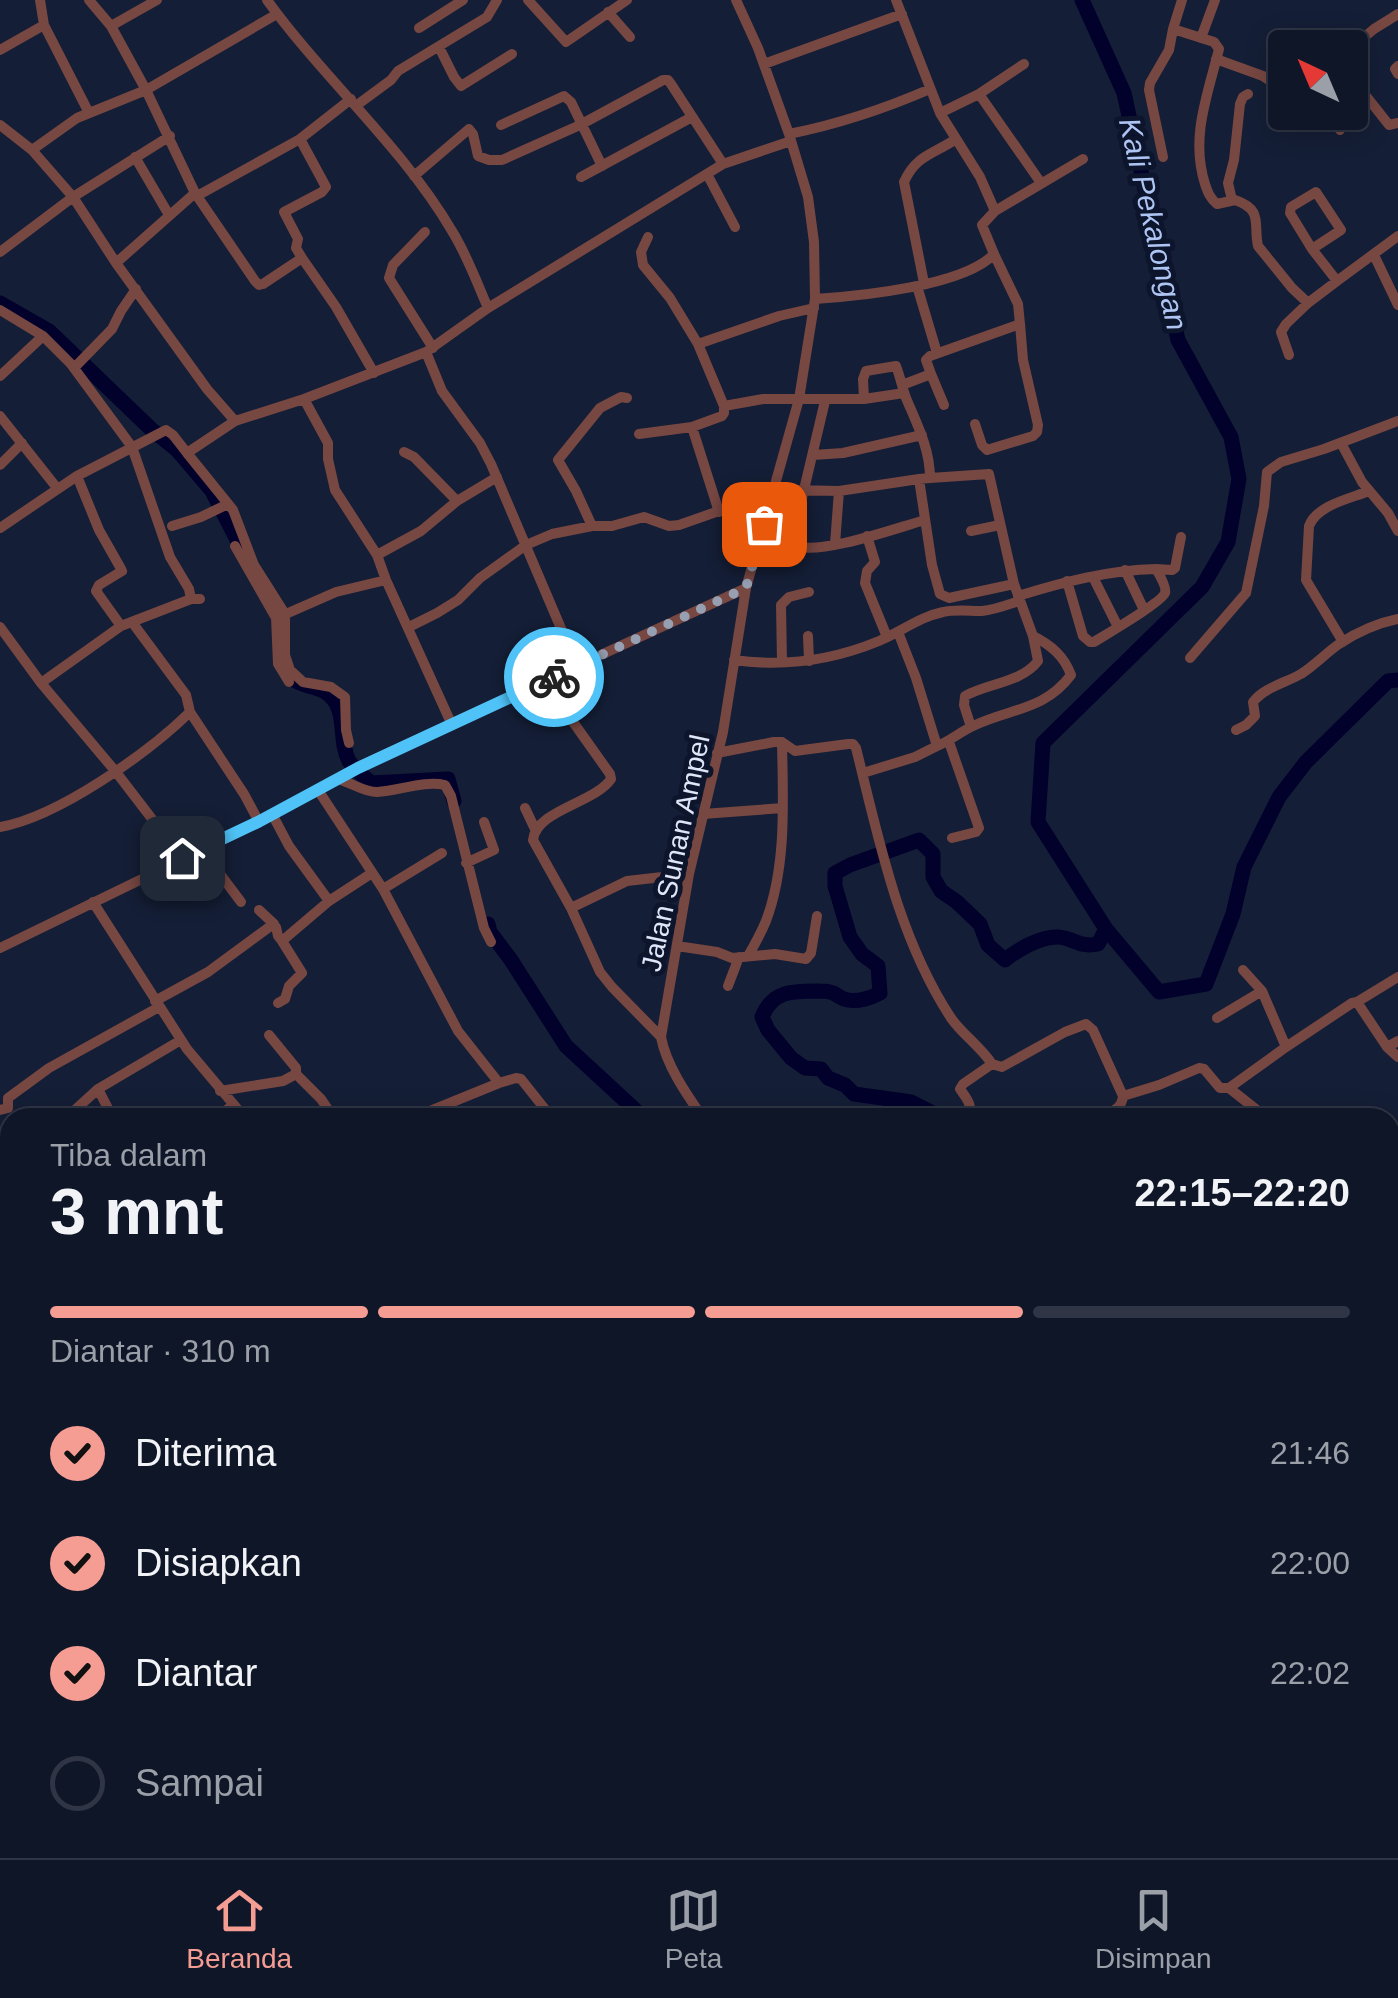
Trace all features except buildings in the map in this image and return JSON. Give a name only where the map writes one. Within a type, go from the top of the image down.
[{"type":"street","points":[[40,0],[44,25],[90,112]]},
{"type":"street","points":[[89,0],[111,26],[196,194],[258,284],[302,258]]},
{"type":"street","points":[[111,26],[157,0]]},
{"type":"street","points":[[267,0],[414,176],[454,233],[488,308]]},
{"type":"street","points":[[418,28],[463,0]]},
{"type":"street","points":[[116,262],[196,194],[300,139],[398,71],[487,17],[497,0]]},
{"type":"street","points":[[528,0],[566,42],[626,0]]},
{"type":"street","points":[[736,0],[752,32],[790,138],[808,197],[814,242],[813,455],[796,490],[794,542],[806,549],[925,520]]},
{"type":"street","points":[[896,0],[940,113],[980,177],[996,212]]},
{"type":"street","points":[[1163,157],[1149,90],[1169,50],[1182,0]]},
{"type":"street","points":[[1201,38],[1216,0]]},
{"type":"street","points":[[608,12],[630,36]]},
{"type":"street","points":[[32,150],[61,128],[146,90],[277,14]]},
{"type":"street","points":[[764,64],[902,14]]},
{"type":"street","points":[[1368,34],[1398,14]]},
{"type":"street","points":[[0,50],[44,25]]},
{"type":"street","points":[[1174,29],[1216,44],[1219,49],[1204,101],[1198,148],[1210,198],[1217,204],[1232,200],[1244,203],[1254,213],[1258,246],[1308,303]]},
{"type":"street","points":[[438,48],[461,86],[512,54]]},
{"type":"street","points":[[1216,60],[1268,81]]},
{"type":"street","points":[[940,113],[979,94],[1024,64]]},
{"type":"street","points":[[1398,66],[1398,74]]},
{"type":"street","points":[[414,176],[468,129],[478,156],[495,161],[580,124],[663,80],[672,84],[724,164]]},
{"type":"street","points":[[187,452],[235,421],[304,399],[429,350],[488,308],[724,164],[930,89]]},
{"type":"street","points":[[979,94],[1042,183]]},
{"type":"street","points":[[1232,200],[1229,177],[1241,100],[1248,94]]},
{"type":"street","points":[[501,125],[564,96],[571,102],[602,166]]},
{"type":"street","points":[[1368,98],[1389,125],[1398,123]]},
{"type":"street","points":[[581,177],[692,117]]},
{"type":"street","points":[[0,125],[32,150],[73,197],[116,262],[235,421]]},
{"type":"street","points":[[0,252],[73,197],[170,136]]},
{"type":"street","points":[[936,353],[920,285],[904,182],[920,158],[956,138]]},
{"type":"street","points":[[300,139],[326,187],[284,212],[298,239],[296,248],[331,298],[374,373]]},
{"type":"street","points":[[135,158],[169,215]]},
{"type":"street","points":[[975,424],[987,450],[1038,432],[1023,360],[1018,304],[982,225],[996,212],[1083,159]]},
{"type":"street","points":[[708,174],[735,227]]},
{"type":"street","points":[[1312,249],[1341,230],[1316,192],[1289,210],[1312,249],[1336,281]]},
{"type":"street","points":[[425,232],[394,265],[390,278],[429,350],[442,391],[480,443],[497,478],[577,666]]},
{"type":"street","points":[[1289,355],[1281,332],[1286,324],[1398,236]]},
{"type":"street","points":[[639,434],[692,427],[724,413],[698,344],[670,298],[643,265],[640,258],[648,237]]},
{"type":"street","points":[[698,344],[815,304],[920,285],[978,266],[994,254]]},
{"type":"street","points":[[1374,255],[1398,304]]},
{"type":"street","points":[[78,364],[112,329],[136,289]]},
{"type":"street","points":[[0,310],[43,336],[78,364],[132,447],[170,557],[196,599],[126,624],[40,683]]},
{"type":"street","points":[[944,405],[927,358],[1020,324]]},
{"type":"street","points":[[0,376],[43,336]]},
{"type":"street","points":[[864,399],[866,371],[894,365],[928,458],[925,520],[936,583],[942,596],[1017,594],[1125,570],[1174,570],[1181,538]]},
{"type":"street","points":[[724,406],[763,399],[864,399],[903,389],[930,374]]},
{"type":"street","points":[[592,526],[558,460],[603,406],[627,398]]},
{"type":"street","points":[[304,399],[328,442],[334,490],[378,555],[452,725]]},
{"type":"street","name":"Jalan Sunan Ampel","points":[[661,1038],[746,588],[774,489],[812,400]]},
{"type":"street","points":[[0,416],[57,488]]},
{"type":"street","points":[[1190,658],[1246,593],[1267,472],[1281,462],[1398,421]]},
{"type":"street","points":[[692,427],[719,512]]},
{"type":"street","points":[[0,528],[77,476],[161,433],[173,435],[238,521],[254,565],[280,616],[282,663],[288,682]]},
{"type":"street","points":[[813,455],[843,454],[922,435]]},
{"type":"street","points":[[0,465],[22,443]]},
{"type":"street","points":[[1341,443],[1368,492],[1388,513],[1398,531]]},
{"type":"street","points":[[404,452],[414,457],[457,501]]},
{"type":"street","points":[[409,627],[458,600],[480,578],[526,545],[566,530],[612,526],[644,517],[669,526],[679,525],[774,489],[839,492],[990,474],[1017,594],[1038,658],[1034,668],[965,696],[972,727]]},
{"type":"street","points":[[77,476],[99,530],[122,571],[99,584],[96,590],[186,695],[190,712],[258,822]]},
{"type":"street","points":[[378,555],[421,531],[457,501],[497,478]]},
{"type":"street","points":[[835,544],[839,492]]},
{"type":"street","points":[[1343,642],[1306,580],[1309,526],[1319,512],[1368,492]]},
{"type":"street","points":[[172,526],[227,505]]},
{"type":"street","points":[[970,531],[1000,525]]},
{"type":"street","points":[[867,536],[874,562],[865,582],[916,678],[979,828],[952,838]]},
{"type":"street","points":[[235,546],[280,616]]},
{"type":"street","points":[[1067,581],[1086,640],[1094,642],[1165,592],[1156,569]]},
{"type":"street","points":[[1125,570],[1144,610]]},
{"type":"street","points":[[1093,576],[1118,627]]},
{"type":"street","points":[[280,616],[336,592],[386,580]]},
{"type":"street","points":[[0,948],[258,822],[358,768],[746,588]]},
{"type":"street","points":[[782,662],[781,605],[789,597],[809,592]]},
{"type":"street","points":[[734,660],[809,661],[846,653],[914,622],[945,612],[989,610],[1017,594]]},
{"type":"street","points":[[1236,730],[1255,716],[1253,702],[1258,695],[1298,675],[1343,642],[1398,619]]},
{"type":"street","points":[[0,627],[40,683],[182,858]]},
{"type":"street","points":[[808,636],[809,661]]},
{"type":"street","points":[[862,773],[914,758],[972,727],[1056,693],[1072,675],[1070,670],[1051,644],[1033,636]]},
{"type":"street","points":[[282,663],[298,680],[331,686],[345,697],[350,743]]},
{"type":"street","points":[[550,679],[560,702],[611,779],[604,788],[535,828],[534,845],[571,908],[600,972],[661,1038],[696,1108]]},
{"type":"street","points":[[0,827],[56,807],[116,772],[190,712]]},
{"type":"street","points":[[717,752],[782,742],[795,751],[853,744],[895,895],[916,954],[953,1020],[992,1064],[1002,1067],[1086,1024],[1093,1030],[1123,1096],[1118,1108]]},
{"type":"street","points":[[728,986],[768,916],[776,880],[782,742]]},
{"type":"street","points":[[342,776],[376,792],[434,783],[445,786],[484,928],[492,942]]},
{"type":"street","points":[[318,790],[383,889],[458,1031],[499,1083]]},
{"type":"street","points":[[525,808],[535,828]]},
{"type":"street","points":[[703,814],[782,808]]},
{"type":"street","points":[[272,814],[289,846],[329,901]]},
{"type":"street","points":[[467,862],[494,850],[484,822]]},
{"type":"street","points":[[202,850],[241,902]]},
{"type":"street","points":[[383,889],[442,853]]},
{"type":"street","points":[[282,941],[329,901],[372,873]]},
{"type":"street","points":[[571,908],[627,880],[689,874]]},
{"type":"street","points":[[94,902],[180,1040],[236,1108]]},
{"type":"street","points":[[259,910],[274,924],[302,973],[289,986],[286,999],[278,1003]]},
{"type":"street","points":[[677,946],[732,958],[775,954],[806,959],[811,953],[818,916]]},
{"type":"street","points":[[4,1108],[8,1098],[49,1068],[208,972],[274,924]]},
{"type":"street","points":[[1243,970],[1262,991],[1286,1047]]},
{"type":"street","points":[[1229,1088],[1352,1003],[1398,977]]},
{"type":"street","points":[[1217,1018],[1262,991]]},
{"type":"street","points":[[1357,1002],[1393,1044],[1398,1057]]},
{"type":"street","points":[[270,1035],[296,1068],[296,1074],[328,1108]]},
{"type":"street","points":[[77,1108],[98,1090],[180,1040]]},
{"type":"street","points":[[970,1108],[961,1086],[992,1064]]},
{"type":"street","points":[[1123,1096],[1199,1068],[1219,1086],[1229,1088],[1255,1108]]},
{"type":"street","points":[[220,1091],[283,1081],[296,1074]]},
{"type":"street","points":[[438,1108],[499,1083],[521,1079],[544,1108]]},
{"type":"street","points":[[98,1090],[108,1108]]},
{"type":"street","points":[[229,1108],[233,1105]]},
{"type":"waterway","name":"Kali Pekalongan","points":[[1082,0],[1124,93],[1178,340],[1231,437],[1239,479],[1228,542],[1202,587],[1043,743],[1038,822],[1106,929],[1159,992],[1206,984],[1233,914],[1244,867],[1279,797],[1306,762],[1388,681],[1398,680]]},
{"type":"waterway","points":[[0,303],[49,331],[177,450],[212,491],[247,559]]},
{"type":"waterway","points":[[283,667],[294,680],[322,690],[334,700],[349,761],[371,783],[448,779],[454,801]]},
{"type":"waterway","points":[[923,1108],[911,1102],[854,1094],[821,1069],[805,1068],[791,1058],[762,1017],[771,1002],[791,992],[827,991],[852,1000],[880,993],[878,966],[862,954],[850,937],[835,873],[919,840],[933,854],[933,877],[941,891],[980,924],[988,945],[1005,960],[1030,944],[1051,937],[1098,944],[1106,929]]},
{"type":"waterway","points":[[488,924],[566,1046],[633,1108]]},
{"type":"way so far","points":[[554,677],[746,588],[764,524]]},
{"type":"route","points":[[182,858],[358,768],[554,677]]}]
